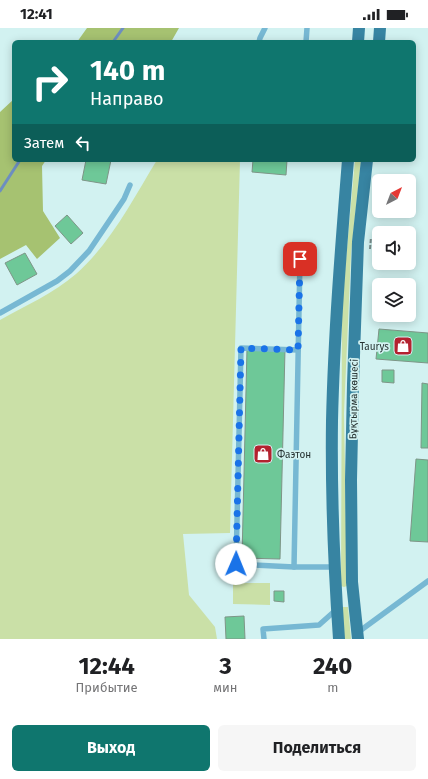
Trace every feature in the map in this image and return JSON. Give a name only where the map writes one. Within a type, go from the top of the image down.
[{"type":"main road","points":[[358,40],[359,28]]},
{"type":"main road","points":[[379,40],[380,28]]},
{"type":"main road","name":"Бұқтырма көшесі","points":[[339,639],[334,568],[332,420],[337,297],[348,162]]},
{"type":"main road","name":"Бұқтырма көшесі","points":[[357,636],[352,582],[351,480],[358,242],[367,162]]},
{"type":"main road","points":[[337,604],[343,596],[350,597],[353,600]]},
{"type":"lane","points":[[260,40],[265,28]]},
{"type":"lane","points":[[306,40],[307,28]]},
{"type":"lane","points":[[0,313],[57,281],[70,271],[89,251],[124,199],[130,185]]},
{"type":"lane","points":[[294,567],[300,259]]},
{"type":"lane","points":[[298,350],[241,348],[236,564],[334,568]]},
{"type":"lane","points":[[357,636],[428,581]]},
{"type":"lane","points":[[264,639],[263,629],[319,625],[337,604]]},
{"type":"path","points":[[369,254],[371,230]]},
{"type":"green space","points":[[87,28],[179,28],[172,40],[78,40]]},
{"type":"green space","points":[[12,101],[12,162],[45,162],[42,166],[43,211],[60,238],[37,259],[26,245],[0,259],[0,112]]},
{"type":"green space","points":[[156,162],[240,162],[230,533],[183,534],[189,595],[215,627],[217,639],[0,639],[0,320],[39,299],[76,274],[89,262],[111,235]]},
{"type":"green space","points":[[355,162],[361,162],[351,254],[344,413],[347,586],[344,587],[341,586],[342,303]]},
{"type":"green space","points":[[233,583],[270,583],[270,605],[233,604]]},
{"type":"green space","points":[[341,607],[348,607],[351,639],[344,639]]},
{"type":"building","points":[[86,162],[111,162],[106,184],[82,180]]},
{"type":"building","points":[[253,162],[287,162],[286,175],[252,172]]},
{"type":"building","points":[[67,215],[83,233],[71,244],[55,226]]},
{"type":"building","points":[[25,253],[37,274],[17,285],[5,263]]},
{"type":"building","name":"Taurys","points":[[379,329],[428,333],[428,363],[376,359]]},
{"type":"building","name":"Фаэтон","points":[[247,348],[285,349],[280,559],[242,558]]},
{"type":"building","points":[[382,370],[394,370],[394,383],[382,382]]},
{"type":"building","points":[[422,383],[428,384],[428,448],[421,448]]},
{"type":"building","points":[[416,459],[428,460],[428,542],[410,541]]},
{"type":"building","points":[[274,591],[284,591],[284,602],[274,601]]},
{"type":"building","points":[[244,616],[245,639],[226,639],[225,617]]},
{"type":"waterway","points":[[114,40],[123,28]]},
{"type":"waterway","points":[[0,191],[19,162]]},
{"type":"place","name":"Taurys","points":[[403,346]]},
{"type":"place","name":"Фаэтон","points":[[263,454]]},
{"type":"route","points":[[236,564],[241,348],[298,350],[300,259]]}]
